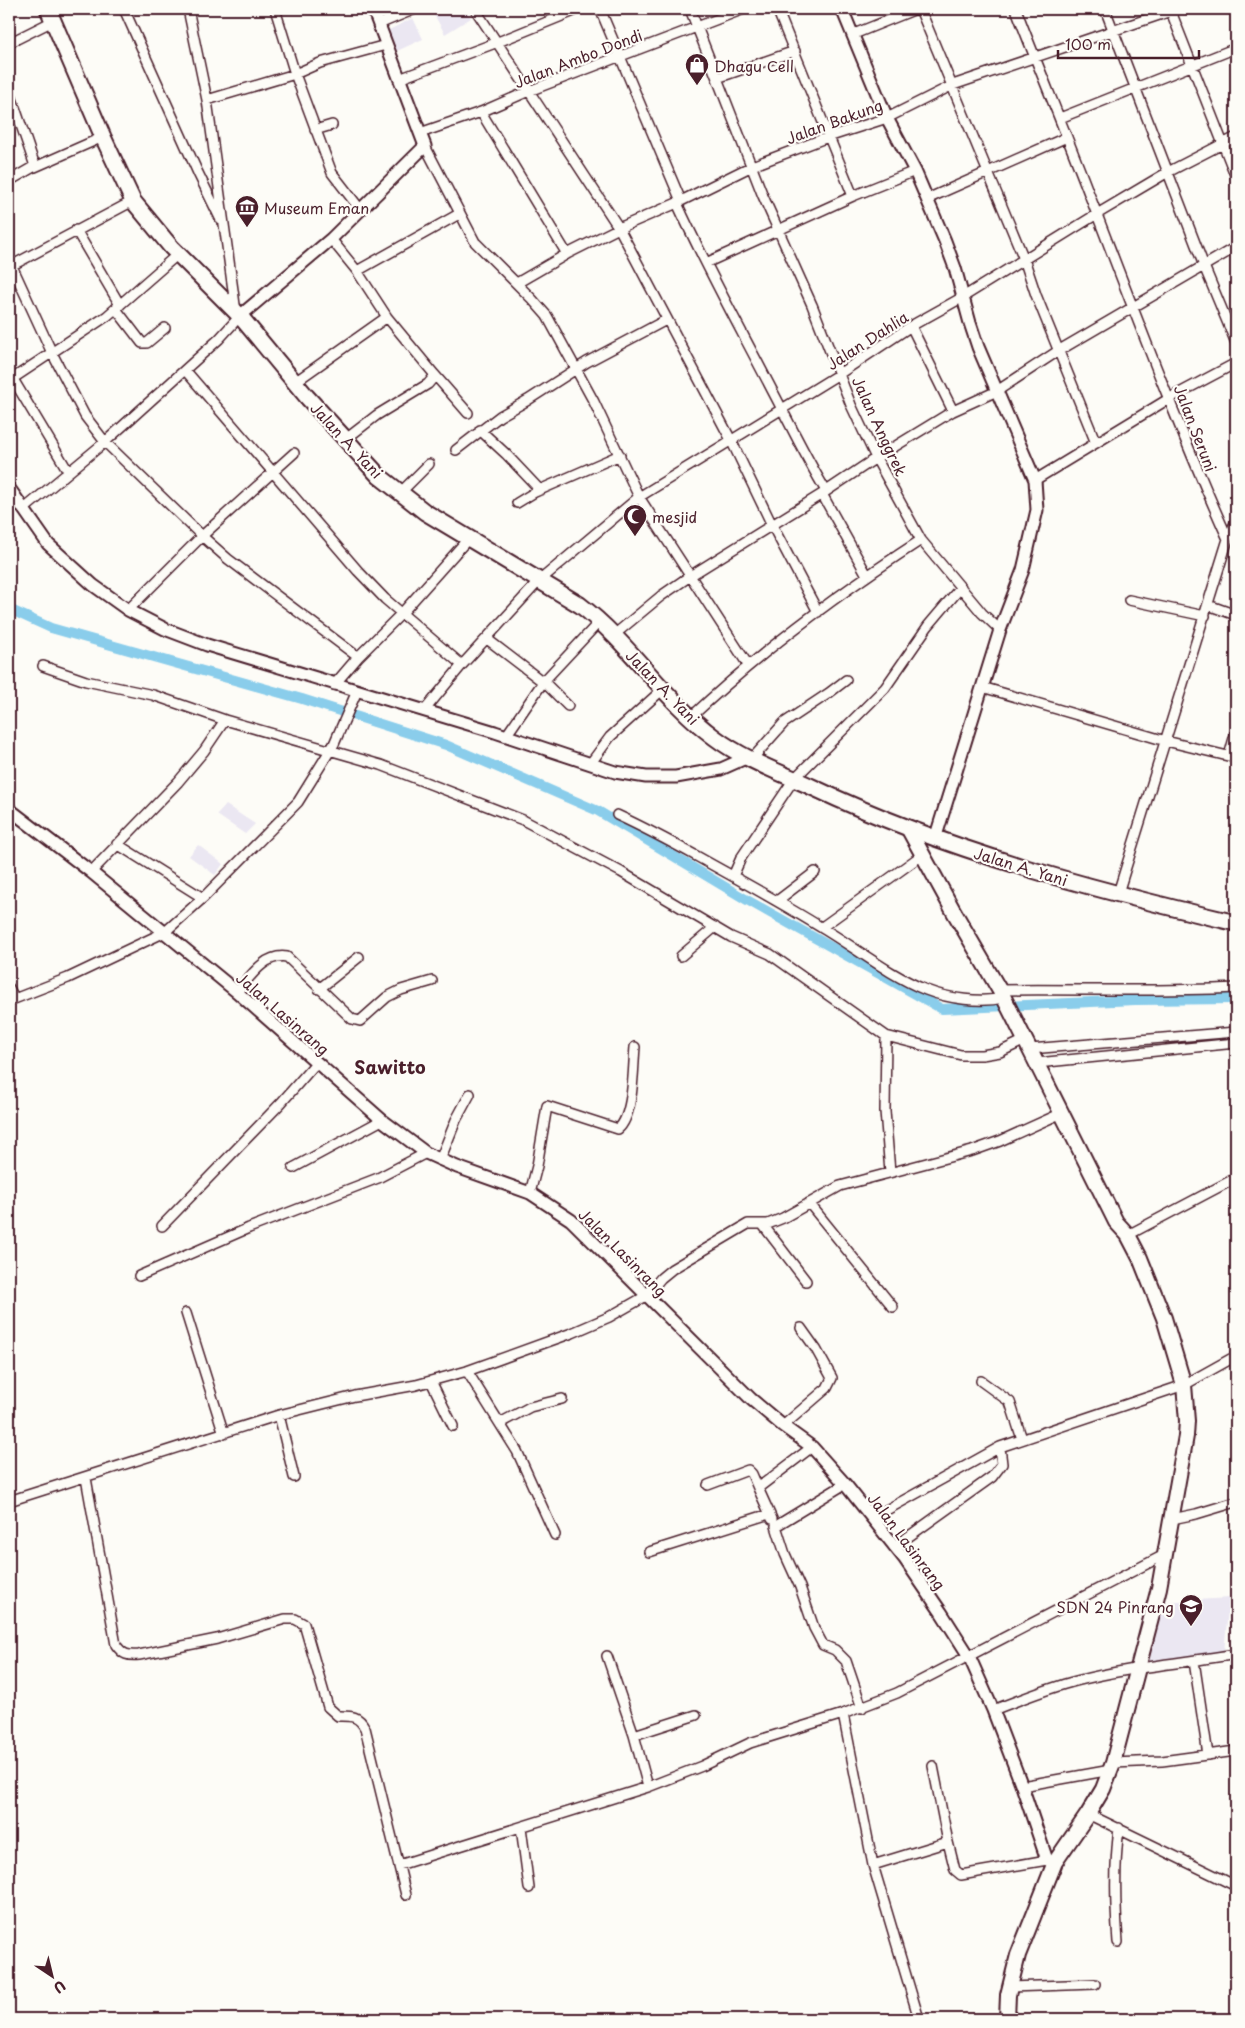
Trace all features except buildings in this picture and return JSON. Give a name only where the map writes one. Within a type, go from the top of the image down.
[{"type":"highway","name":"Jalan A. Yani","points":[[51,15],[103,137],[133,200],[178,254],[238,314],[295,382],[379,476],[425,512],[580,605],[614,635],[662,690],[690,718],[716,738],[750,758],[847,804],[935,839],[1046,874],[1236,923]]},
{"type":"main road","points":[[908,828],[1003,996],[1116,1222],[1128,1235],[1140,1258],[1164,1318],[1184,1385],[1187,1428],[1166,1554],[1140,1667],[1112,1767],[1088,1814],[1051,1861],[1018,1955],[1010,1986],[1007,2019]]},
{"type":"street","points":[[124,9],[198,173],[224,225]]},
{"type":"street","points":[[188,9],[207,100],[238,314]]},
{"type":"street","points":[[275,9],[295,74],[332,173],[360,208]]},
{"type":"street","points":[[372,9],[425,146],[469,233],[482,251],[517,283],[547,316],[576,369],[640,497],[748,665]]},
{"type":"street","points":[[379,24],[415,9]]},
{"type":"street","points":[[475,9],[619,228],[731,440],[772,525],[818,612]]},
{"type":"street","points":[[399,79],[579,9]]},
{"type":"street","points":[[600,9],[706,263],[867,575]]},
{"type":"street","name":"Jalan Anggrek","points":[[690,9],[778,229],[876,458],[921,540],[982,613],[1000,630]]},
{"type":"street","name":"Jalan Ambo Dondi","points":[[420,133],[481,112],[529,91],[744,9]]},
{"type":"street","points":[[777,9],[853,196]]},
{"type":"street","points":[[842,9],[854,34],[887,118],[915,171],[927,199],[955,268],[978,348],[1034,480],[1037,510],[1023,570],[1000,630],[935,839]]},
{"type":"street","points":[[854,34],[918,9],[953,85],[1096,443]]},
{"type":"street","name":"Jalan Seruni","points":[[1016,9],[1034,58],[1060,118],[1132,308],[1170,398],[1203,484],[1228,539]]},
{"type":"street","points":[[1105,9],[1134,88],[1236,343]]},
{"type":"street","points":[[1170,10],[1236,177]]},
{"type":"street","name":"Jalan Bakung","points":[[517,283],[567,254],[619,228],[679,202],[752,166],[828,137],[887,118],[953,85],[1170,10]]},
{"type":"street","points":[[9,43],[51,15]]},
{"type":"street","points":[[207,100],[386,45]]},
{"type":"street","points":[[1060,118],[1236,48]]},
{"type":"street","points":[[717,78],[795,51]]},
{"type":"street","points":[[9,90],[35,167]]},
{"type":"street","points":[[481,112],[567,254]]},
{"type":"street","points":[[315,130],[332,125]]},
{"type":"street","points":[[9,181],[35,167],[103,137]]},
{"type":"street","points":[[927,199],[1067,137]]},
{"type":"street","name":"Jalan Dahlia","points":[[424,711],[462,665],[539,581],[640,497],[839,374],[911,326],[963,297],[1168,172],[1223,142],[1236,137]]},
{"type":"street","points":[[23,510],[105,442],[185,370],[219,339],[238,314],[331,239],[360,208],[413,160],[425,146]]},
{"type":"street","points":[[706,263],[778,229],[915,171]]},
{"type":"street","points":[[133,200],[11,267],[52,353],[85,416],[105,442],[202,536],[228,558],[358,656]]},
{"type":"street","points":[[357,271],[460,214]]},
{"type":"street","points":[[76,230],[118,307],[142,344],[165,328]]},
{"type":"street","points":[[331,239],[357,271],[387,318],[468,413]]},
{"type":"street","points":[[614,635],[690,576],[876,458],[953,411],[997,391],[1058,350],[1236,247]]},
{"type":"street","points":[[68,471],[11,380],[118,307],[178,254]]},
{"type":"street","points":[[295,382],[387,318]]},
{"type":"street","points":[[456,450],[480,430],[576,369],[602,353],[666,320]]},
{"type":"street","points":[[911,326],[953,411]]},
{"type":"street","points":[[1034,480],[1170,398],[1236,363]]},
{"type":"street","points":[[185,370],[358,571],[385,599],[462,665]]},
{"type":"street","points":[[346,439],[377,415],[428,384],[434,374]]},
{"type":"street","points":[[480,430],[540,490]]},
{"type":"street","points":[[128,610],[202,536],[294,453]]},
{"type":"street","points":[[517,503],[540,490],[620,455]]},
{"type":"street","points":[[400,493],[429,464]]},
{"type":"street","points":[[9,488],[48,544],[69,564],[128,610],[165,629],[207,645],[334,685],[355,696],[424,711],[615,772],[636,776],[676,777],[721,769],[750,758],[784,722],[823,698],[846,680]]},
{"type":"street","points":[[1118,893],[1228,539],[1235,525]]},
{"type":"street","points":[[334,685],[358,656],[402,613],[468,538]]},
{"type":"street","points":[[690,718],[748,665],[867,575],[921,540]]},
{"type":"street","points":[[733,876],[741,858],[794,779],[885,688],[928,626],[961,587]]},
{"type":"street","points":[[1129,600],[1205,616]]},
{"type":"street","points":[[1208,605],[1236,615]]},
{"type":"street","points":[[506,736],[543,682],[600,621]]},
{"type":"street","points":[[487,639],[543,682],[568,706]]},
{"type":"street","points":[[43,666],[86,681],[153,695],[225,720],[333,747],[523,820],[621,872],[731,937],[770,954],[886,1036],[961,1055],[982,1056],[1000,1052],[1025,1040],[1236,1032]]},
{"type":"street","points":[[982,687],[1166,741],[1233,757],[1236,731]]},
{"type":"street","points":[[590,764],[610,737],[662,690]]},
{"type":"street","points":[[9,988],[11,1000],[68,978],[165,932],[203,898],[298,802],[333,747],[355,696]]},
{"type":"street","points":[[91,872],[178,782],[204,751],[225,720]]},
{"type":"street","name":"Jalan Lasinrang","points":[[9,809],[165,932],[237,992],[382,1120],[426,1153],[440,1160],[530,1193],[557,1210],[586,1233],[646,1296],[751,1399],[812,1447],[845,1484],[924,1585],[969,1656],[993,1710],[1051,1861]]},
{"type":"street","points":[[617,815],[644,827],[733,876],[822,928],[894,974],[927,990],[965,999],[993,1000],[1003,996],[1102,989],[1186,990],[1236,988]]},
{"type":"street","points":[[117,844],[203,898]]},
{"type":"street","points":[[822,928],[922,855]]},
{"type":"street","points":[[777,901],[815,872]]},
{"type":"street","points":[[681,956],[715,927]]},
{"type":"street","points":[[237,992],[264,962],[278,956],[287,957],[352,1019],[360,1021],[387,997],[401,990],[432,981]]},
{"type":"street","points":[[319,989],[360,958]]},
{"type":"street","points":[[886,1036],[885,1111],[890,1172]]},
{"type":"street","points":[[1037,1063],[1236,1043]]},
{"type":"street","points":[[530,1193],[537,1166],[547,1106],[618,1129],[624,1122],[629,1106],[635,1047]]},
{"type":"street","points":[[162,1226],[281,1103],[316,1063]]},
{"type":"street","points":[[440,1160],[456,1120],[470,1094]]},
{"type":"street","points":[[9,1501],[279,1416],[355,1396],[431,1381],[467,1371],[572,1333],[609,1317],[646,1296],[661,1278],[672,1269],[748,1224],[763,1224],[782,1218],[840,1186],[1000,1141],[1062,1113]]},
{"type":"street","points":[[293,1168],[382,1120]]},
{"type":"street","points":[[139,1276],[249,1228],[378,1178],[426,1153]]},
{"type":"street","points":[[1128,1235],[1236,1178]]},
{"type":"street","points":[[810,1203],[893,1307]]},
{"type":"street","points":[[763,1224],[806,1281]]},
{"type":"street","points":[[186,1313],[224,1434]]},
{"type":"street","points":[[783,1426],[827,1388],[832,1378],[816,1348],[801,1328]]},
{"type":"street","points":[[872,1518],[1000,1447],[1184,1385],[1236,1356]]},
{"type":"street","points":[[467,1371],[517,1451],[555,1535]]},
{"type":"street","points":[[431,1381],[453,1426]]},
{"type":"street","points":[[981,1381],[1010,1402],[1022,1439]]},
{"type":"street","points":[[500,1423],[530,1407],[562,1399]]},
{"type":"street","points":[[279,1416],[294,1476]]},
{"type":"street","points":[[758,1488],[812,1447]]},
{"type":"street","points":[[894,1547],[992,1477],[1002,1464],[1000,1447]]},
{"type":"street","points":[[708,1485],[748,1470],[752,1474],[776,1526],[784,1554],[800,1588],[814,1628],[823,1645],[834,1650],[846,1661],[862,1708]]},
{"type":"street","points":[[86,1478],[116,1645],[129,1656],[216,1639],[286,1619],[300,1620],[306,1628],[328,1707],[338,1716],[354,1716],[359,1718],[365,1728],[406,1895]]},
{"type":"street","points":[[776,1526],[845,1484]]},
{"type":"street","points":[[1172,1519],[1236,1502]]},
{"type":"street","points":[[649,1552],[769,1514]]},
{"type":"street","points":[[399,1865],[648,1787],[702,1766],[750,1744],[862,1708],[897,1693],[1166,1554]]},
{"type":"street","points":[[993,1710],[1076,1681],[1140,1667],[1194,1662],[1236,1654]]},
{"type":"street","points":[[607,1656],[634,1735],[648,1787]]},
{"type":"street","points":[[1194,1662],[1208,1754]]},
{"type":"street","points":[[843,1714],[873,1866],[919,2019]]},
{"type":"street","points":[[634,1735],[696,1715]]},
{"type":"street","points":[[1022,1786],[1112,1767],[1236,1752]]},
{"type":"street","points":[[933,1766],[955,1870],[961,1874],[1051,1861]]},
{"type":"street","points":[[1088,1814],[1236,1886]]},
{"type":"street","points":[[521,1827],[529,1888]]},
{"type":"street","points":[[1118,1942],[1115,1908],[1115,1862],[1119,1828]]},
{"type":"street","points":[[873,1866],[948,1842]]},
{"type":"street","points":[[1010,1986],[1095,1984]]},
{"type":"shaded area","points":[[437,9],[465,9],[471,18],[445,34],[432,11]]},
{"type":"shaded area","points":[[413,18],[423,39],[397,51],[387,31]]},
{"type":"shaded area","points":[[226,805],[255,824],[245,834],[217,815]]},
{"type":"shaded area","points":[[198,845],[223,864],[215,875],[189,856]]},
{"type":"shaded area","name":"SDN 24 Pinrang","points":[[1229,1598],[1224,1653],[1145,1664],[1163,1602]]},
{"type":"waterway","points":[[9,609],[51,628],[302,699],[446,745],[598,811],[747,900],[942,1009],[1135,1000],[1236,999]]},
{"type":"place","name":"Dhagu Cell","points":[[697,86]]},
{"type":"place","name":"Museum Eman","points":[[247,228]]},
{"type":"place","name":"mesjid","points":[[635,537]]},
{"type":"place","name":"SDN 24 Pinrang","points":[[1191,1627]]},
{"type":"district","name":"Sawitto","points":[[390,1066]]}]
